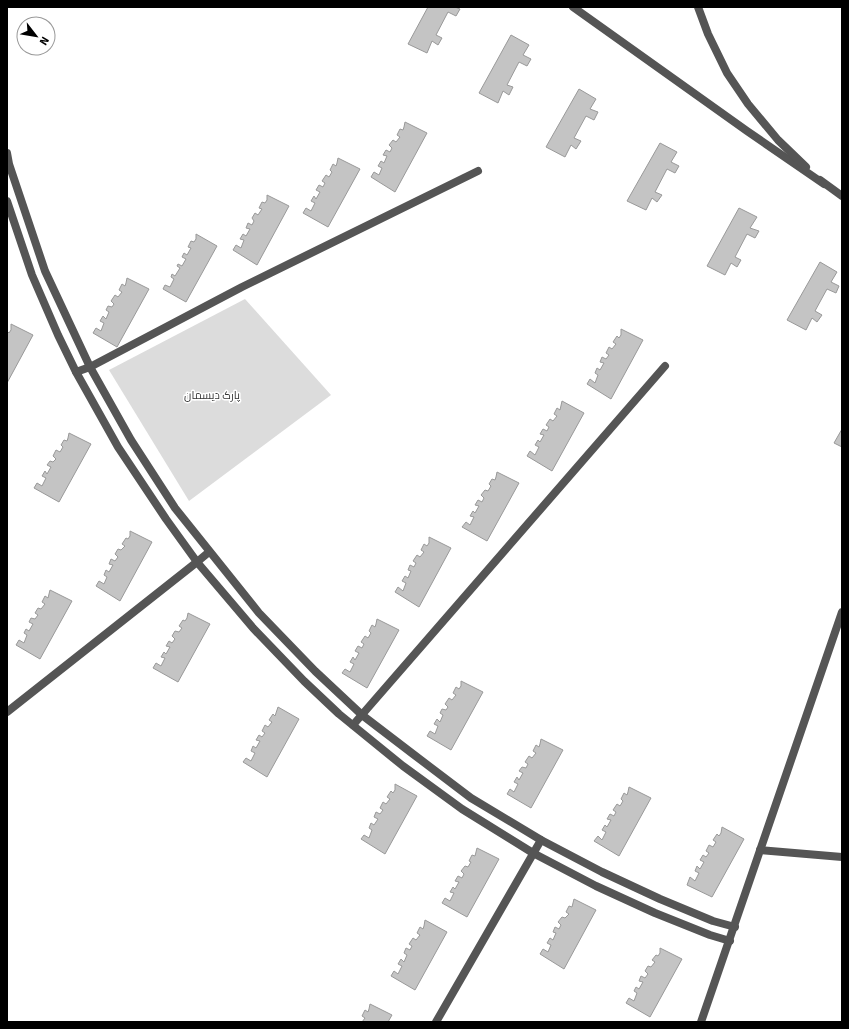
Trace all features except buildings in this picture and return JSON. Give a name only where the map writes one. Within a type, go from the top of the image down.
[{"type":"street","points":[[573,7],[740,126],[842,196]]},
{"type":"street","points":[[698,7],[708,34],[727,73],[748,104],[778,140],[824,184]]},
{"type":"street","points":[[7,153],[45,271],[90,367],[131,440],[175,508],[259,613],[315,671],[362,715],[471,798],[541,840],[602,872],[660,899],[713,921],[734,927]]},
{"type":"street","points":[[76,372],[90,367],[242,287],[478,171]]},
{"type":"street","points":[[7,201],[32,274],[58,335],[76,372],[118,447],[166,519],[198,562],[253,628],[304,681],[339,714],[404,766],[462,809],[533,853],[596,886],[655,913],[710,935],[730,941]]},
{"type":"street","points":[[353,725],[665,366]]},
{"type":"street","points":[[7,712],[209,552]]},
{"type":"street","points":[[701,1022],[842,612]]},
{"type":"street","points":[[436,1022],[541,840]]},
{"type":"street","points":[[760,850],[842,858]]},
{"type":"green space","name":"پارک دیسمان","points":[[245,299],[331,395],[189,501],[109,370]]}]
